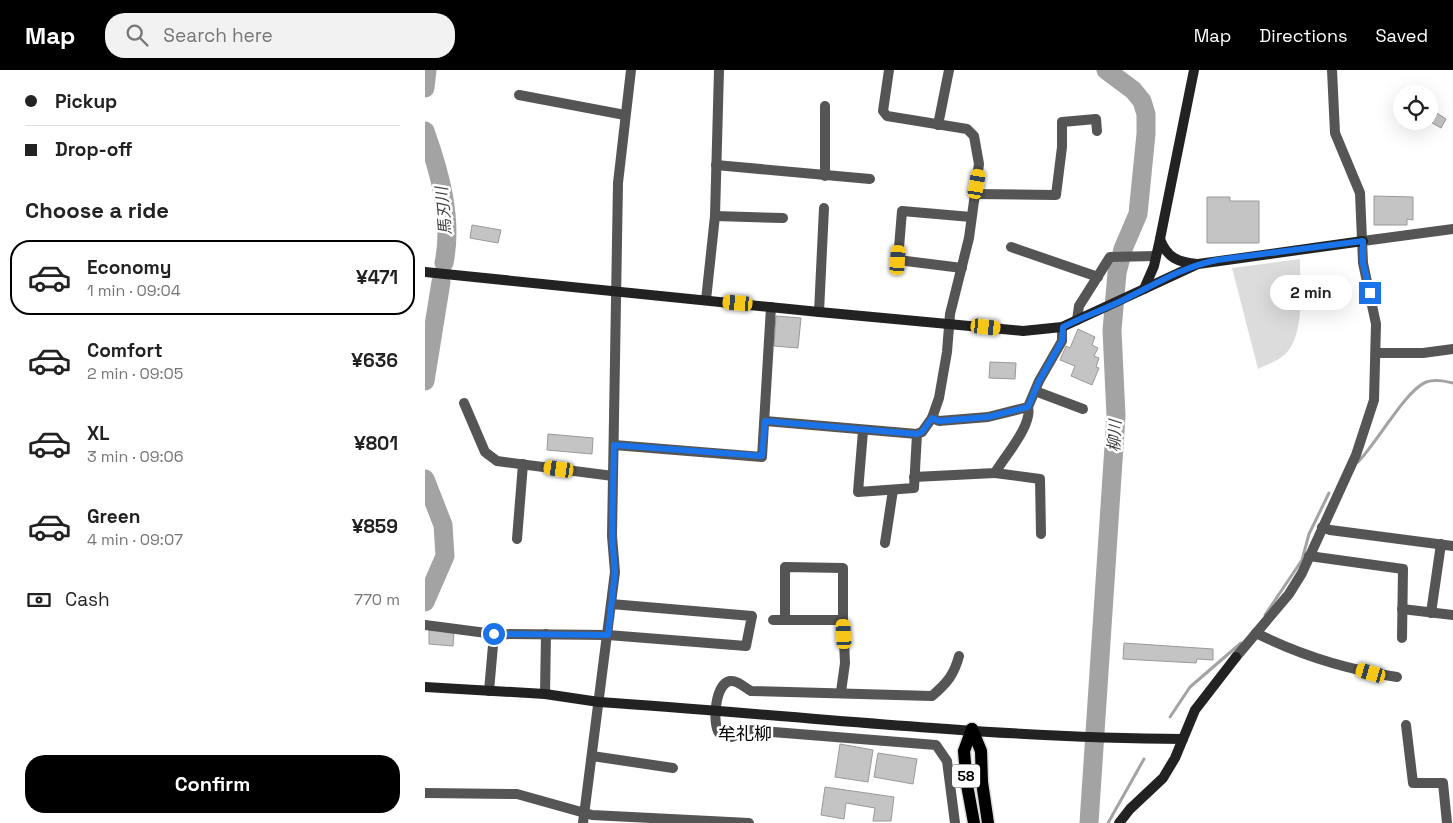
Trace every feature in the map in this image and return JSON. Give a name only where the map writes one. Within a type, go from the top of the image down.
[{"type":"main road","name":"58","points":[[972,729],[965,751],[967,785],[974,823]]},
{"type":"main road","name":"58","points":[[972,729],[981,751],[982,782],[988,823]]},
{"type":"street","points":[[583,818],[615,572],[612,536],[618,183],[631,70]]},
{"type":"street","points":[[706,300],[715,216],[719,70]]},
{"type":"street","points":[[765,421],[863,431],[917,434],[922,432],[932,418],[939,398],[947,352],[949,324],[962,268],[979,164],[974,136],[967,129],[887,116],[883,111],[889,70]]},
{"type":"street","points":[[938,125],[949,70]]},
{"type":"street","points":[[1144,289],[1160,239],[1194,70]]},
{"type":"street","points":[[1119,823],[1130,809],[1163,778],[1195,710],[1236,657],[1289,594],[1309,556],[1369,421],[1374,400],[1376,324],[1363,263],[1360,193],[1335,133],[1332,70]]},
{"type":"street","points":[[519,95],[625,115]]},
{"type":"street","points":[[825,106],[825,176]]},
{"type":"street","points":[[975,194],[1057,195],[1062,147],[1062,122],[1096,119],[1097,131]]},
{"type":"street","points":[[716,165],[870,179]]},
{"type":"street","points":[[819,312],[824,208]]},
{"type":"street","points":[[962,268],[898,260],[902,212],[971,217]]},
{"type":"street","points":[[715,216],[783,218]]},
{"type":"street","points":[[425,272],[1023,331],[1063,327],[1198,264],[1453,230]]},
{"type":"street","points":[[1160,239],[1163,249],[1173,259],[1198,264]]},
{"type":"street","points":[[1011,247],[1097,278]]},
{"type":"street","points":[[1077,320],[1079,306],[1110,258],[1116,256],[1156,256]]},
{"type":"street","points":[[614,445],[762,456],[771,307]]},
{"type":"street","points":[[995,473],[1026,425],[1030,414],[1028,407],[1035,390],[1062,341],[1063,327]]},
{"type":"street","points":[[1376,354],[1423,353],[1453,349]]},
{"type":"street","points":[[1035,390],[1083,409]]},
{"type":"street","points":[[464,403],[485,452],[497,460],[613,476]]},
{"type":"street","points":[[932,418],[939,421],[988,417],[1028,407]]},
{"type":"street","points":[[863,431],[858,492],[914,488],[917,434]]},
{"type":"street","points":[[517,539],[523,464]]},
{"type":"street","points":[[914,477],[995,473],[1040,479],[1041,534]]},
{"type":"street","points":[[885,543],[893,490]]},
{"type":"street","points":[[1321,527],[1330,530],[1453,546]]},
{"type":"street","points":[[1431,613],[1441,544]]},
{"type":"street","points":[[1309,556],[1403,569],[1402,638]]},
{"type":"street","points":[[785,620],[785,567],[843,568],[845,663],[841,692]]},
{"type":"street","points":[[425,625],[494,634],[608,635],[746,646],[752,616],[611,604]]},
{"type":"street","points":[[1403,609],[1453,615]]},
{"type":"street","points":[[773,620],[843,620]]},
{"type":"street","points":[[1256,633],[1288,649],[1371,673],[1397,677]]},
{"type":"street","points":[[489,691],[494,634]]},
{"type":"street","points":[[545,634],[545,694]]},
{"type":"street","points":[[955,823],[947,761],[936,745],[748,730],[732,736],[723,736],[716,729],[719,692],[730,681],[736,682],[751,691],[932,696],[948,682],[955,670],[959,656]]},
{"type":"street","points":[[425,687],[545,694],[599,702],[972,729],[1108,738],[1183,739]]},
{"type":"street","points":[[1406,726],[1413,783],[1443,783],[1447,823]]},
{"type":"street","points":[[592,756],[673,768]]},
{"type":"street","points":[[425,793],[517,794],[583,818],[592,815],[749,823]]},
{"type":"shaded area","points":[[1300,259],[1301,294],[1297,332],[1288,351],[1282,357],[1258,369],[1232,268]]},
{"type":"building","points":[[1438,114],[1446,119],[1441,128],[1438,126]]},
{"type":"building","points":[[1374,196],[1413,197],[1413,220],[1407,219],[1407,225],[1374,225]]},
{"type":"building","points":[[1207,197],[1230,197],[1230,201],[1259,201],[1259,243],[1207,243]]},
{"type":"building","points":[[472,225],[501,230],[498,243],[470,238]]},
{"type":"building","points":[[776,316],[801,318],[798,348],[774,346]]},
{"type":"building","points":[[1078,329],[1095,337],[1092,345],[1098,348],[1094,356],[1099,358],[1096,367],[1099,368],[1092,385],[1071,376],[1075,366],[1060,360],[1066,346],[1070,348]]},
{"type":"building","points":[[990,362],[1016,363],[1015,379],[989,378]]},
{"type":"building","points":[[548,434],[593,438],[592,454],[547,450]]},
{"type":"building","points":[[429,630],[454,631],[453,646],[429,644]]},
{"type":"building","points":[[1124,643],[1213,649],[1213,660],[1197,659],[1196,663],[1123,659]]},
{"type":"building","points":[[840,744],[873,750],[868,782],[835,777]]},
{"type":"building","points":[[878,753],[917,759],[913,784],[874,777]]},
{"type":"building","points":[[825,787],[894,797],[891,821],[873,821],[875,808],[846,803],[844,819],[821,815]]},
{"type":"waterway","name":"馬刃川","points":[[425,88],[427,70]]},
{"type":"waterway","name":"柳川","points":[[1089,823],[1116,416],[1112,330],[1117,273],[1123,249],[1138,214],[1146,134],[1146,114],[1142,101],[1133,90],[1106,70]]},
{"type":"waterway","name":"馬刃川","points":[[425,131],[436,163],[446,213],[447,230],[444,263]]},
{"type":"waterway","name":"馬刃川","points":[[425,381],[441,282]]},
{"type":"waterway","points":[[1358,462],[1400,406],[1418,387],[1426,382],[1433,381],[1453,383]]},
{"type":"waterway","name":"馬刃川","points":[[425,479],[443,525],[445,556],[425,602]]},
{"type":"waterway","points":[[1265,615],[1302,560],[1309,534],[1329,493]]},
{"type":"waterway","points":[[1170,717],[1190,687],[1241,643]]},
{"type":"waterway","points":[[1108,823],[1144,759]]},
{"type":"district","name":"牟礼柳","points":[[745,734]]},
{"type":"route","points":[[494,634],[608,635],[615,572],[612,536],[614,445],[762,456],[765,421],[863,431],[917,434],[922,432],[932,418],[939,421],[988,417],[1028,407],[1039,381],[1062,341],[1063,327],[1124,300],[1177,273],[1198,264],[1217,260],[1363,241],[1363,263],[1370,293]]}]
